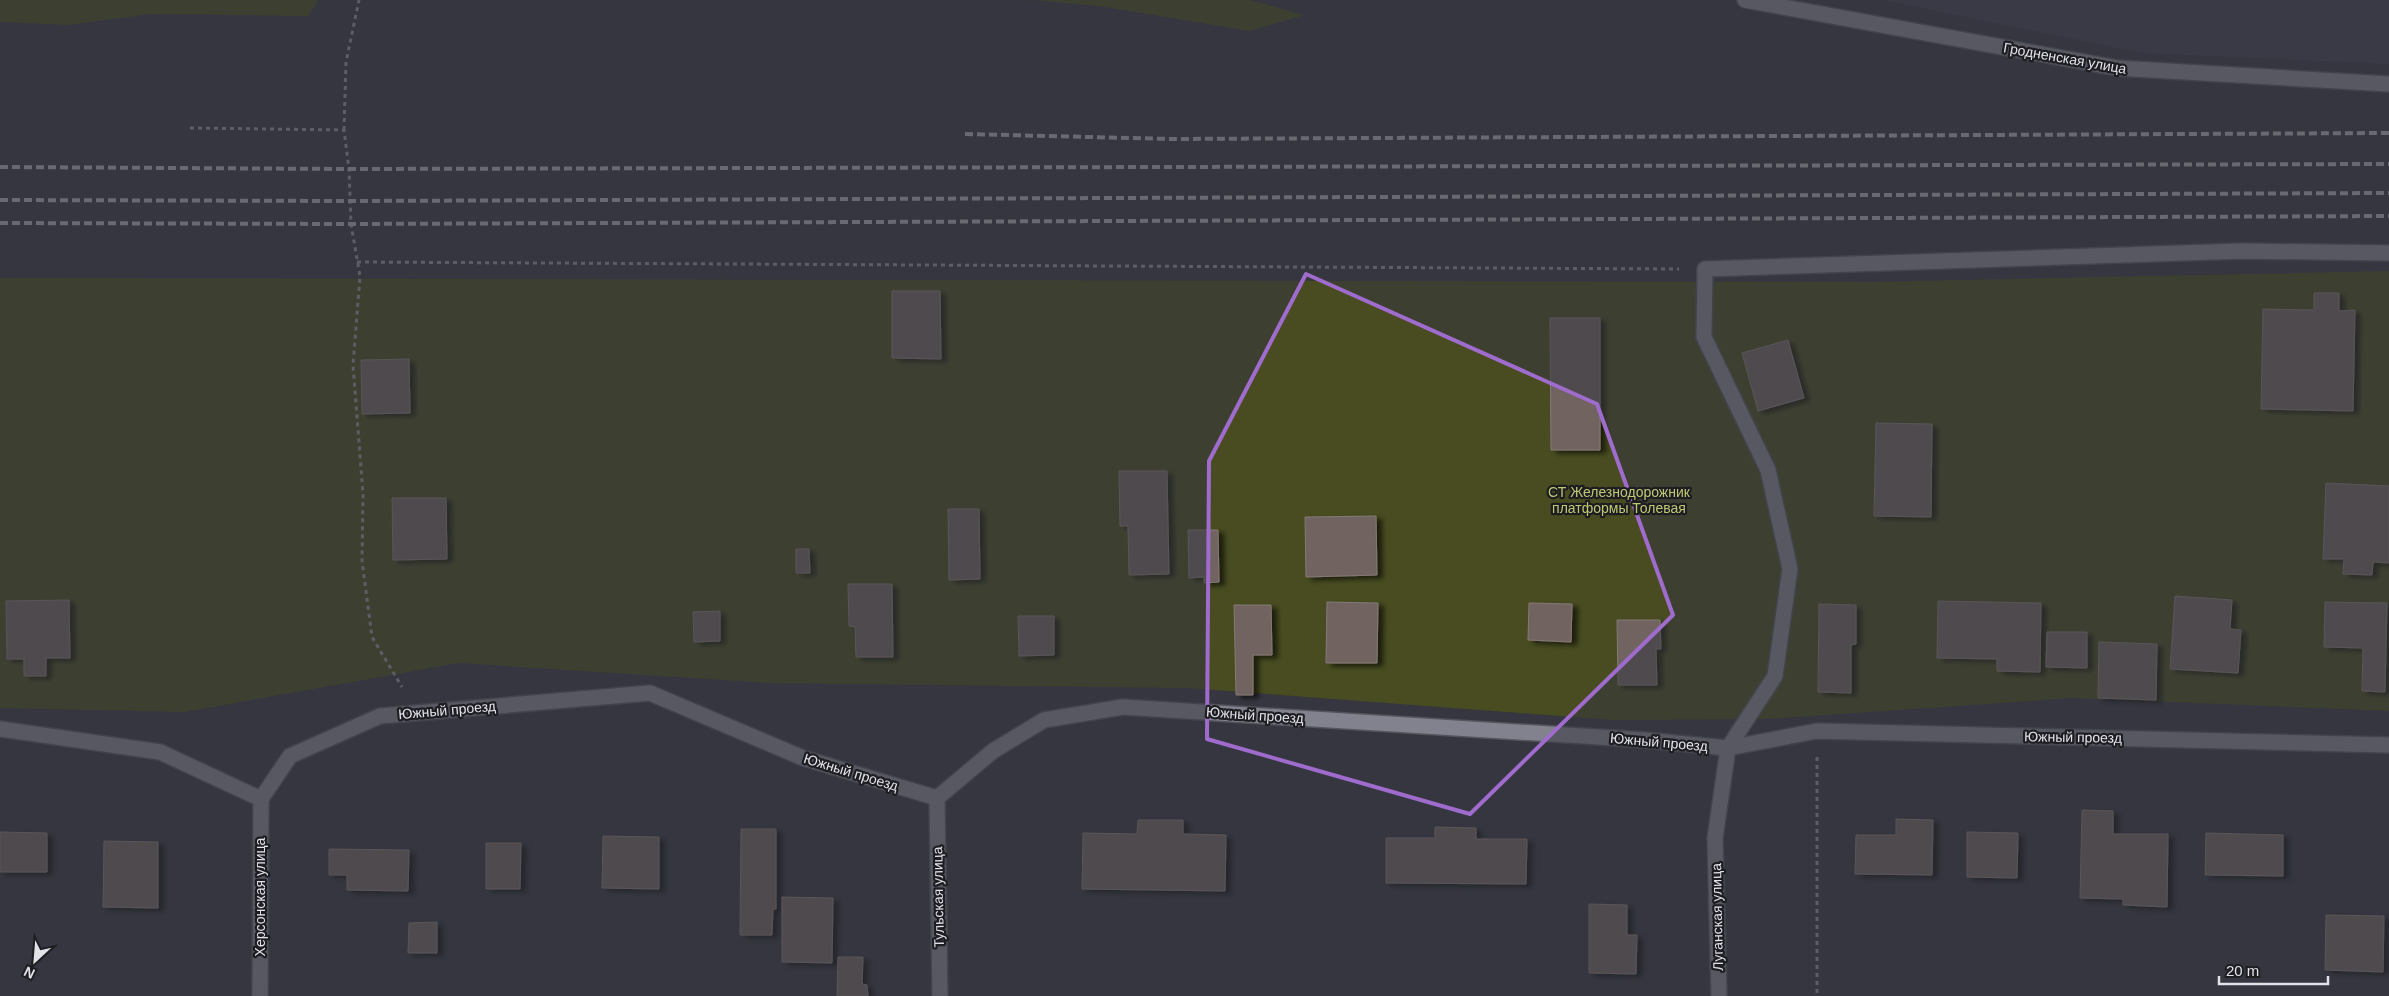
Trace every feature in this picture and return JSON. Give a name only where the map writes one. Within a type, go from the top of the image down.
[{"type":"street","name":"Гродненская улица","points":[[1745,0],[2117,68],[2389,84]]},
{"type":"street","points":[[1728,748],[1775,676],[1790,569],[1768,470],[1704,337],[1705,269],[2242,251],[2389,253]]},
{"type":"street","name":"Южный проезд","points":[[261,799],[290,756],[380,716],[650,693],[802,758],[937,798],[994,751],[1044,720],[1123,707],[1645,740],[1728,748],[1817,731],[2389,745]]},
{"type":"street","points":[[0,729],[160,752],[261,799]]},
{"type":"street","name":"Южный проезд","points":[[1715,838],[1728,748]]},
{"type":"street","name":"Тульская улица","points":[[937,798],[940,996]]},
{"type":"street","name":"Херсонская улица","points":[[260,996],[261,799]]},
{"type":"street","name":"Луганская улица","points":[[1715,838],[1718,996]]},
{"type":"path","points":[[358,0],[346,62],[344,130],[349,169],[351,224],[360,276],[353,365],[363,494],[363,570],[372,637],[417,713]]},
{"type":"path","points":[[190,128],[344,130]]},
{"type":"path","points":[[357,262],[1705,269]]},
{"type":"path","points":[[1817,731],[1817,996]]},
{"type":"highlighted area","points":[[1306,274],[1597,404],[1673,615],[1470,814],[1207,739],[1209,461]]},
{"type":"shaded area","points":[[1883,0],[2389,0],[2389,64],[2142,53]]},
{"type":"green space","points":[[0,0],[318,0],[308,16],[150,14],[68,25],[0,22]]},
{"type":"green space","points":[[1033,0],[1250,0],[1304,15],[1250,31],[1098,6]]},
{"type":"green space","name":"СТ Железнодорожник платформы Толевая","points":[[2389,271],[2389,711],[2072,698],[1768,719],[1612,720],[1188,688],[771,683],[458,663],[185,712],[0,708],[0,278],[1868,282]]},
{"type":"building","points":[[892,291],[940,291],[941,359],[892,358]]},
{"type":"building","points":[[2314,293],[2339,293],[2339,311],[2355,310],[2353,411],[2261,409],[2263,309],[2314,310]]},
{"type":"building","points":[[1550,318],[1600,318],[1600,450],[1551,450]]},
{"type":"building","points":[[1788,340],[1804,398],[1758,411],[1742,353]]},
{"type":"building","points":[[409,359],[410,413],[362,414],[361,360]]},
{"type":"building","points":[[1876,423],[1932,424],[1931,517],[1874,516]]},
{"type":"building","points":[[1119,471],[1167,471],[1169,574],[1129,575],[1128,526],[1120,526]]},
{"type":"building","points":[[2326,483],[2389,486],[2389,563],[2373,562],[2372,575],[2343,574],[2344,559],[2323,559]]},
{"type":"building","points":[[392,498],[446,498],[447,559],[393,560]]},
{"type":"building","points":[[948,509],[979,509],[980,579],[949,580]]},
{"type":"building","points":[[1376,516],[1377,575],[1306,577],[1305,517]]},
{"type":"building","points":[[1188,530],[1218,530],[1219,582],[1204,583],[1204,577],[1189,578]]},
{"type":"building","points":[[796,549],[809,549],[810,573],[796,573]]},
{"type":"building","points":[[848,584],[892,584],[893,657],[856,657],[855,627],[849,626]]},
{"type":"building","points":[[2175,596],[2232,600],[2230,629],[2241,630],[2238,673],[2170,669]]},
{"type":"building","points":[[69,600],[70,658],[46,658],[46,676],[24,676],[24,659],[7,659],[6,601]]},
{"type":"building","points":[[1938,601],[2041,603],[2040,672],[1997,671],[1997,659],[1937,658]]},
{"type":"building","points":[[1327,602],[1378,603],[1377,663],[1326,663]]},
{"type":"building","points":[[2325,602],[2387,603],[2385,692],[2362,691],[2363,648],[2324,647]]},
{"type":"building","points":[[1529,603],[1572,604],[1571,642],[1528,640]]},
{"type":"building","points":[[1819,604],[1856,605],[1856,644],[1851,645],[1851,693],[1818,692]]},
{"type":"building","points":[[1234,605],[1271,605],[1272,655],[1253,655],[1253,695],[1236,695]]},
{"type":"building","points":[[720,611],[720,641],[694,642],[693,612]]},
{"type":"building","points":[[1018,616],[1054,616],[1054,655],[1019,656]]},
{"type":"building","points":[[1617,620],[1660,620],[1661,649],[1656,649],[1657,685],[1618,685]]},
{"type":"building","points":[[2047,632],[2087,632],[2087,668],[2046,667]]},
{"type":"building","points":[[2099,642],[2157,644],[2156,700],[2098,698]]},
{"type":"building","points":[[2082,810],[2113,811],[2113,834],[2168,834],[2167,907],[2123,905],[2123,899],[2080,898]]},
{"type":"building","points":[[1896,819],[1933,820],[1932,875],[1855,874],[1856,835],[1896,835]]},
{"type":"building","points":[[1138,820],[1183,820],[1183,834],[1226,835],[1225,891],[1082,889],[1083,833],[1137,834]]},
{"type":"building","points":[[1435,827],[1476,828],[1476,839],[1527,839],[1526,884],[1386,883],[1386,838],[1435,838]]},
{"type":"building","points":[[741,829],[776,829],[776,909],[773,909],[772,935],[740,935]]},
{"type":"building","points":[[0,832],[47,833],[47,872],[0,872]]},
{"type":"building","points":[[1967,832],[2018,833],[2017,878],[1967,877]]},
{"type":"building","points":[[2206,833],[2283,835],[2283,876],[2205,875]]},
{"type":"building","points":[[603,836],[659,837],[659,889],[602,888]]},
{"type":"building","points":[[104,841],[158,842],[158,908],[103,907]]},
{"type":"building","points":[[486,843],[521,843],[520,889],[486,889]]},
{"type":"building","points":[[329,849],[409,850],[408,891],[347,890],[347,875],[329,875]]},
{"type":"building","points":[[782,897],[833,898],[832,963],[782,962]]},
{"type":"building","points":[[1589,904],[1627,905],[1627,935],[1637,935],[1636,974],[1589,973]]},
{"type":"building","points":[[2326,915],[2384,916],[2383,972],[2325,970]]},
{"type":"building","points":[[437,922],[437,953],[408,953],[409,923]]},
{"type":"building","points":[[838,957],[863,957],[862,984],[867,985],[868,996],[837,996]]},
{"type":"railway","points":[[965,134],[1171,139],[2389,133]]},
{"type":"railway","points":[[0,167],[349,169],[2389,164]]},
{"type":"railway","points":[[0,200],[349,201],[2389,193]]},
{"type":"railway","points":[[0,223],[351,224],[2389,216]]}]
